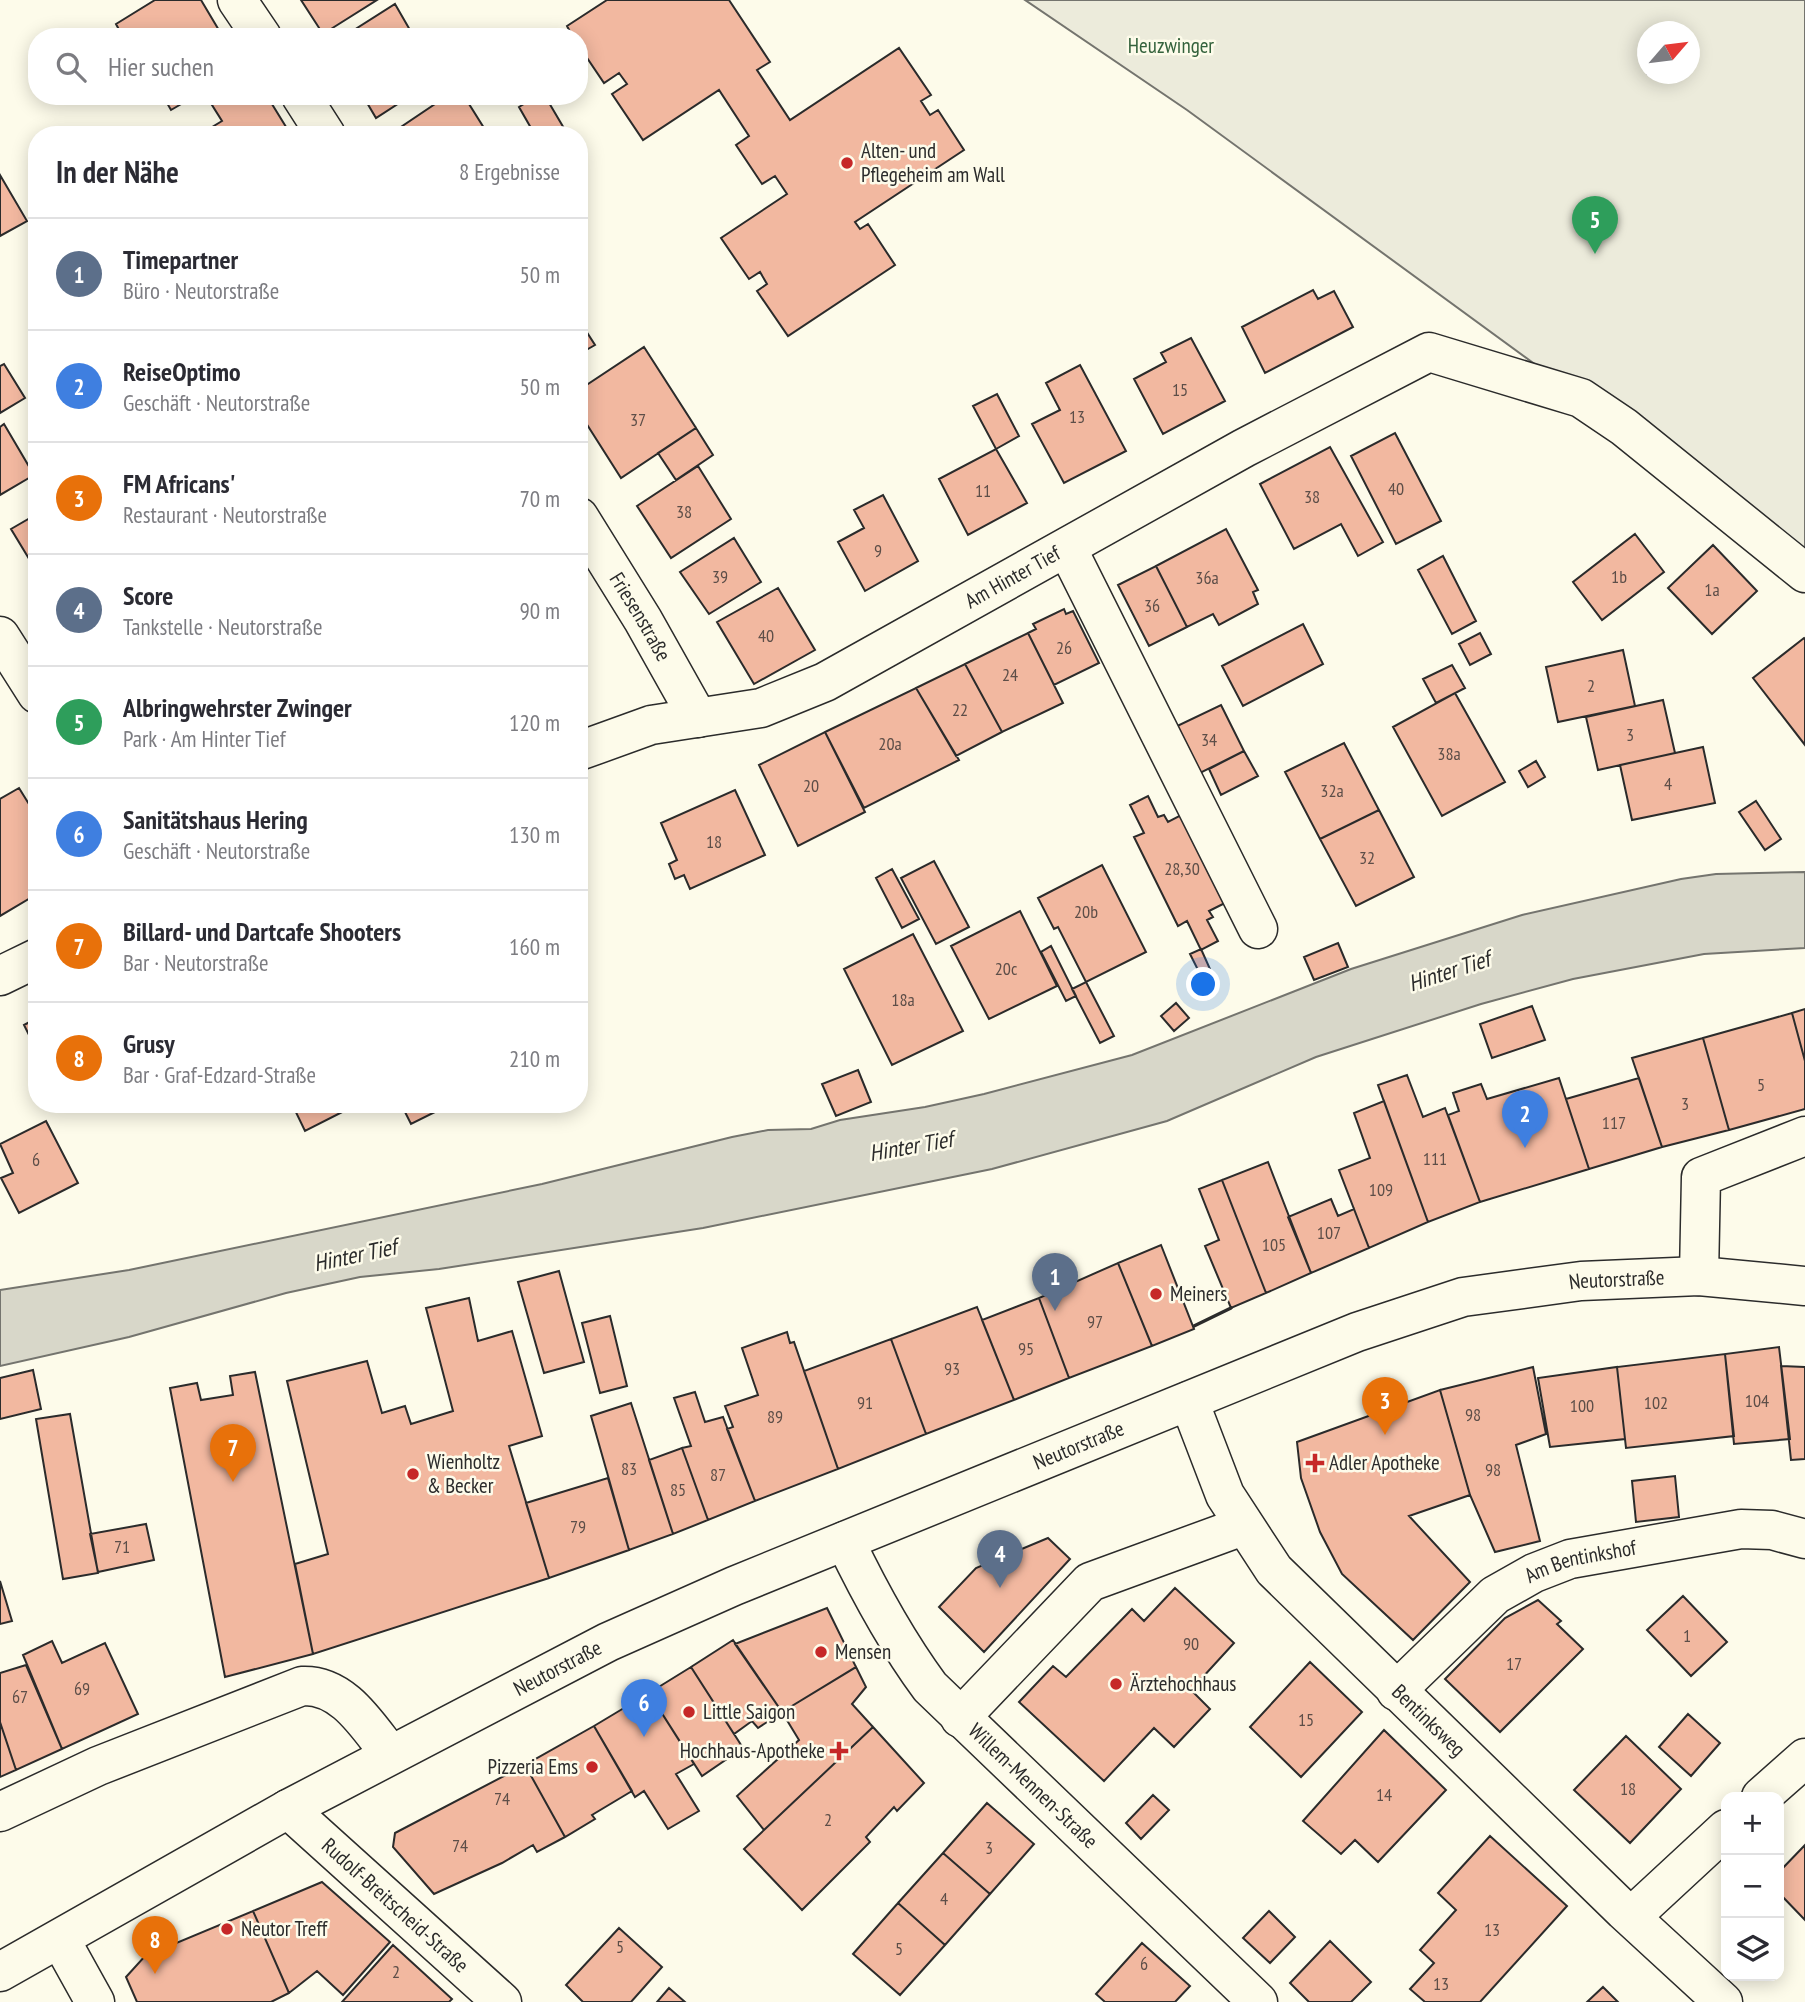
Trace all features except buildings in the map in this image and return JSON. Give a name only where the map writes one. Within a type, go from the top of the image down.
[{"type":"street","points":[[237,0],[256,28]]},
{"type":"street","points":[[307,105],[320,126]]},
{"type":"street","name":"Am Hinter Tief","points":[[588,748],[651,725],[761,708],[825,682],[1244,448],[1429,352],[1581,398],[1624,427],[1805,573]]},
{"type":"street","name":"Friesenstraße","points":[[588,531],[643,620],[698,718]]},
{"type":"street","points":[[1067,548],[1258,929]]},
{"type":"street","points":[[0,636],[28,680]]},
{"type":"street","points":[[0,976],[28,962]]},
{"type":"street","points":[[1699,1276],[1701,1177],[1805,1136]]},
{"type":"street","name":"Neutorstraße","points":[[0,1972],[288,1809],[608,1642],[845,1541],[1357,1332],[1463,1297],[1581,1281],[1699,1276],[1805,1286]]},
{"type":"street","name":"Bentinksweg","points":[[1189,1401],[1225,1495],[1274,1570],[1723,2002]]},
{"type":"street","points":[[960,1718],[1090,1582],[1243,1526]]},
{"type":"street","name":"Am Bentinkshof","points":[[1396,1690],[1495,1595],[1534,1573],[1570,1559],[1741,1530],[1772,1530],[1805,1539]]},
{"type":"street","name":"Willem-Mennen-Straße","points":[[845,1541],[904,1653],[930,1687],[1258,2002]]},
{"type":"street","points":[[0,1812],[98,1766],[302,1686],[325,1687],[338,1695],[390,1754]]},
{"type":"street","points":[[1767,1792],[1805,1758]]},
{"type":"street","name":"Rudolf-Breitscheid-Straße","points":[[288,1809],[502,2002]]},
{"type":"street","points":[[1632,1916],[1721,1834]]},
{"type":"street","points":[[60,1939],[95,2002]]},
{"type":"green space","name":"Heuzwinger","points":[[1025,0],[1805,0],[1805,573],[1581,398],[1187,110]]},
{"type":"water","name":"Hinter Tief","points":[[1805,872],[1805,948],[1704,954],[1573,979],[1481,1004],[1316,1057],[1167,1121],[992,1169],[703,1228],[439,1269],[360,1277],[286,1293],[129,1337],[0,1366],[0,1290],[129,1270],[542,1184],[732,1137],[768,1130],[811,1129],[840,1120],[925,1107],[984,1094],[1132,1055],[1351,969],[1522,915],[1681,879],[1716,874]]},
{"type":"wall","points":[[1194,1326],[1231,1308]]},
{"type":"place","name":"Alten- und Pflegeheim am Wall","points":[[847,163]]},
{"type":"place","name":"Albringwehrster Zwinger","points":[[1595,254]]},
{"type":"place","name":"ReiseOptimo","points":[[1525,1148]]},
{"type":"place","name":"Meiners","points":[[1156,1294]]},
{"type":"place","name":"Timepartner","points":[[1055,1311]]},
{"type":"place","name":"FM Africans'","points":[[1385,1435]]},
{"type":"place","name":"Adler Apotheke","points":[[1315,1463]]},
{"type":"place","name":"Wienholtz & Becker","points":[[413,1474]]},
{"type":"place","name":"Billard- und Dartcafe Shooters","points":[[233,1482]]},
{"type":"place","name":"Score","points":[[1000,1588]]},
{"type":"place","name":"Mensen","points":[[821,1652]]},
{"type":"place","name":"Ärztehochhaus","points":[[1116,1684]]},
{"type":"place","name":"Little Saigon","points":[[689,1712]]},
{"type":"place","name":"Sanitätshaus Hering","points":[[644,1737]]},
{"type":"place","name":"Hochhaus-Apotheke","points":[[839,1751]]},
{"type":"place","name":"Pizzeria Ems","points":[[592,1767]]},
{"type":"place","name":"Neutor Treff","points":[[227,1929]]},
{"type":"place","name":"Grusy","points":[[155,1974]]}]
